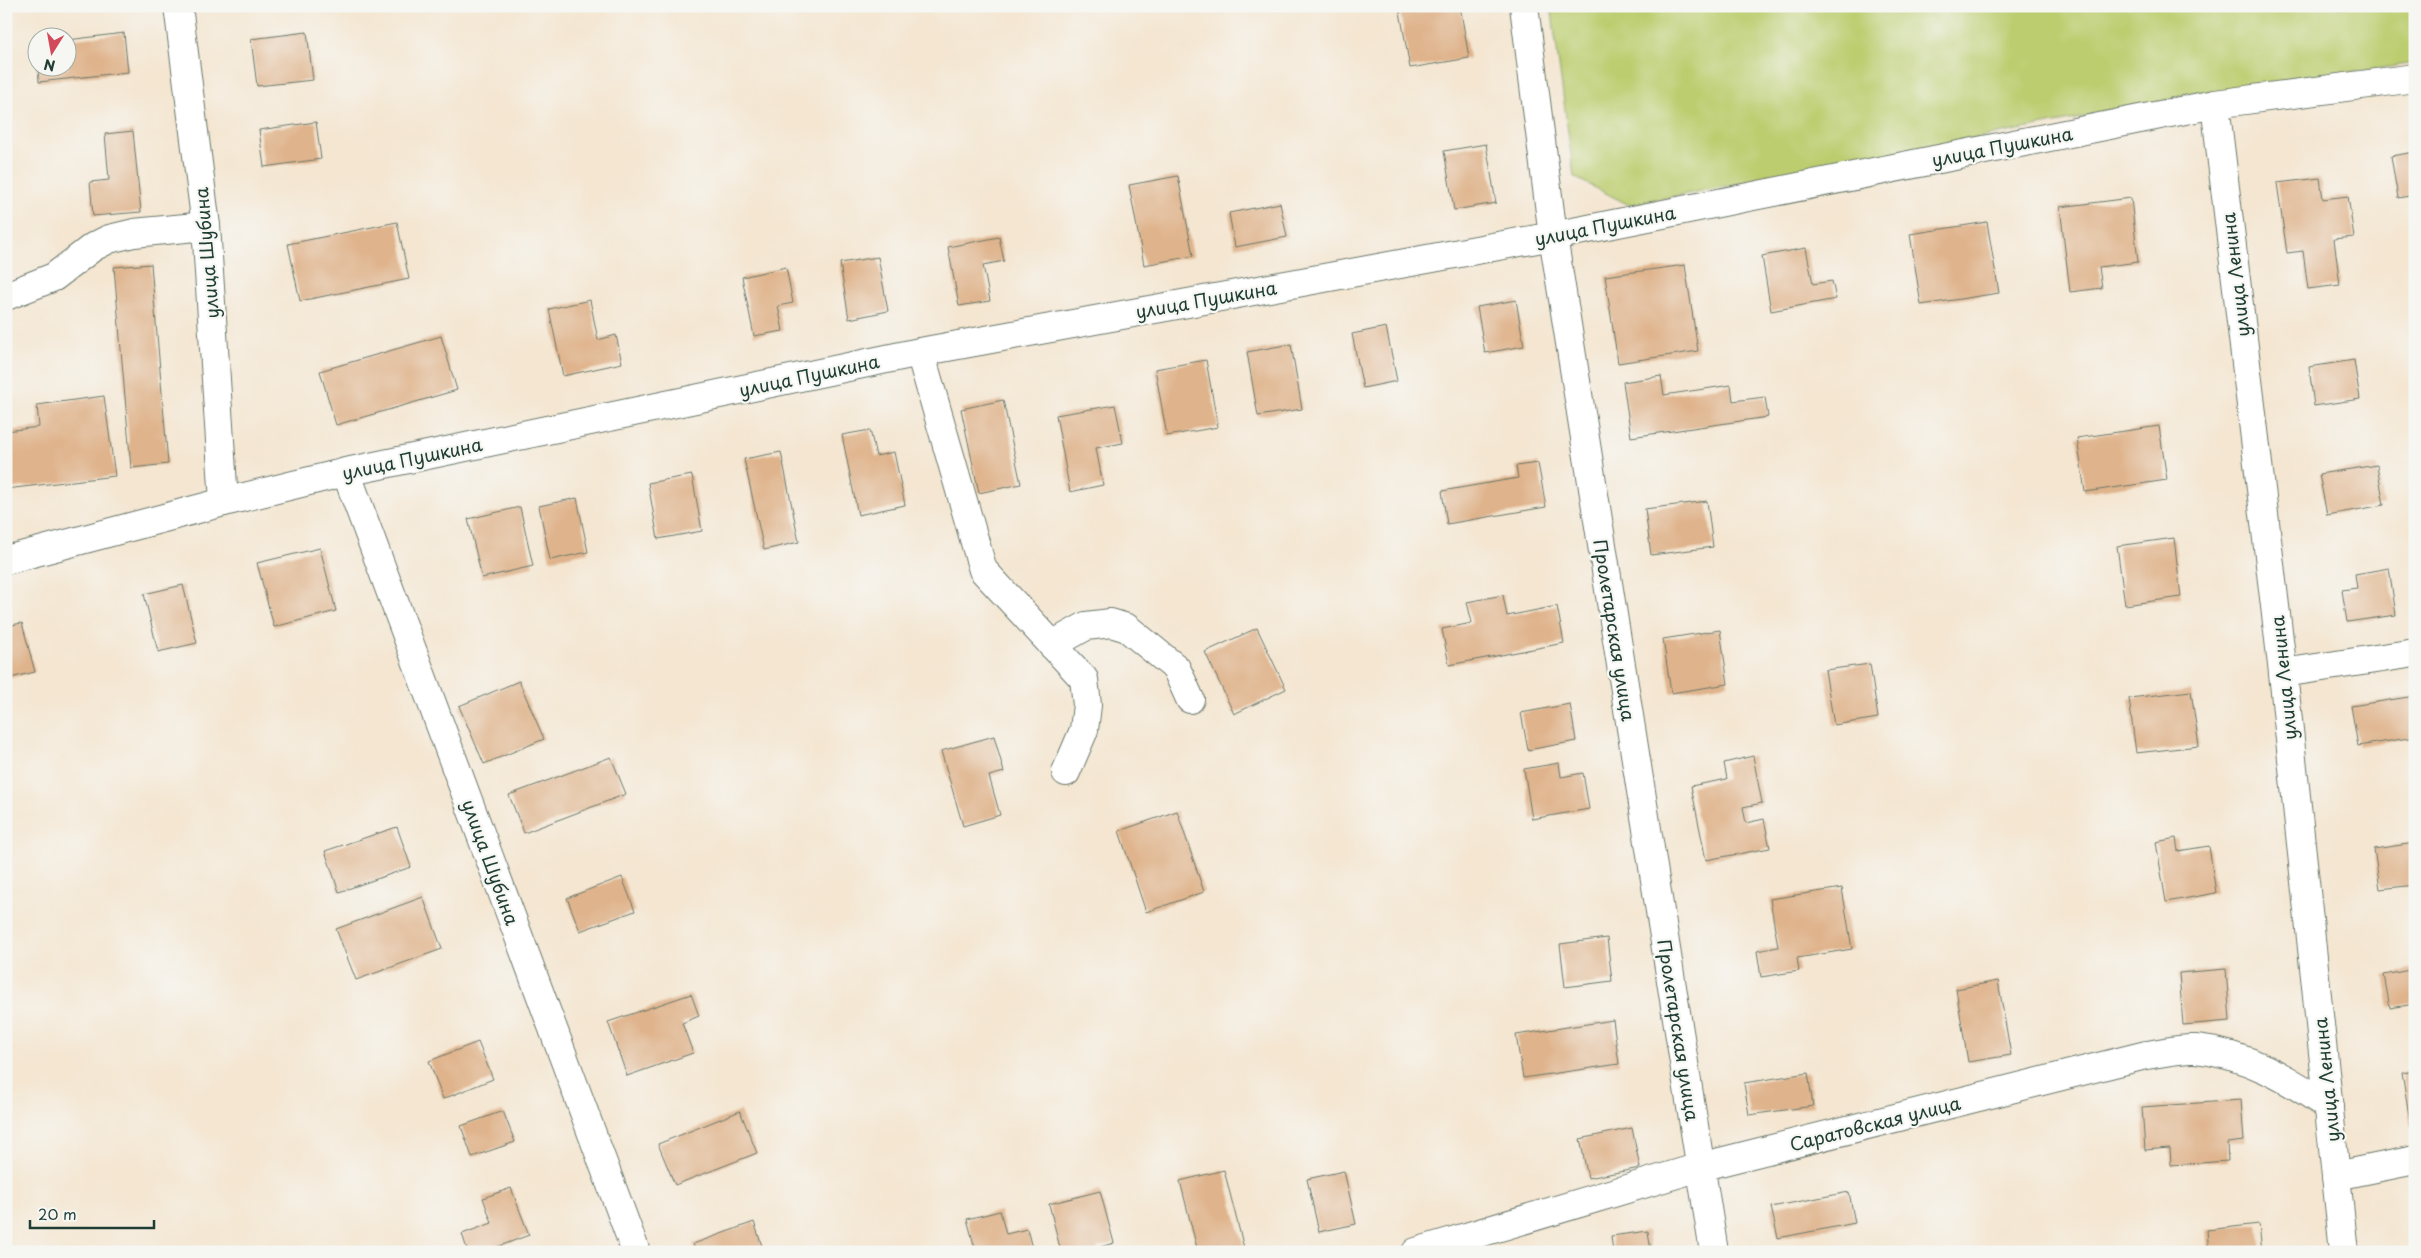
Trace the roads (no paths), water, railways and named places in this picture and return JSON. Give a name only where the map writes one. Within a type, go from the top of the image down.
[{"type":"street","name":"улица Шубина","points":[[178,6],[206,226],[224,502]]},
{"type":"street","name":"Пролетарская улица","points":[[1524,6],[1553,236],[1714,1252]]},
{"type":"street","name":"улица Пушкина","points":[[6,560],[224,502],[346,472],[920,352],[1553,236],[2215,104],[2415,78]]},
{"type":"street","name":"улица Ленина","points":[[2215,104],[2283,673],[2344,1252]]},
{"type":"street","points":[[6,296],[54,276],[93,247],[109,239],[134,233],[206,226]]},
{"type":"street","points":[[920,352],[984,570],[1084,679],[1087,705],[1084,730],[1066,772]]},
{"type":"street","name":"улица Шубина","points":[[346,472],[636,1252]]},
{"type":"street","points":[[1052,644],[1086,626],[1111,623],[1127,628],[1176,668],[1190,699]]},
{"type":"street","points":[[2283,673],[2415,653]]},
{"type":"street","name":"Саратовская улица","points":[[1416,1252],[1700,1168],[2146,1055],[2194,1049],[2224,1055],[2261,1066],[2293,1082],[2329,1107]]},
{"type":"street","points":[[2336,1176],[2415,1160]]}]
